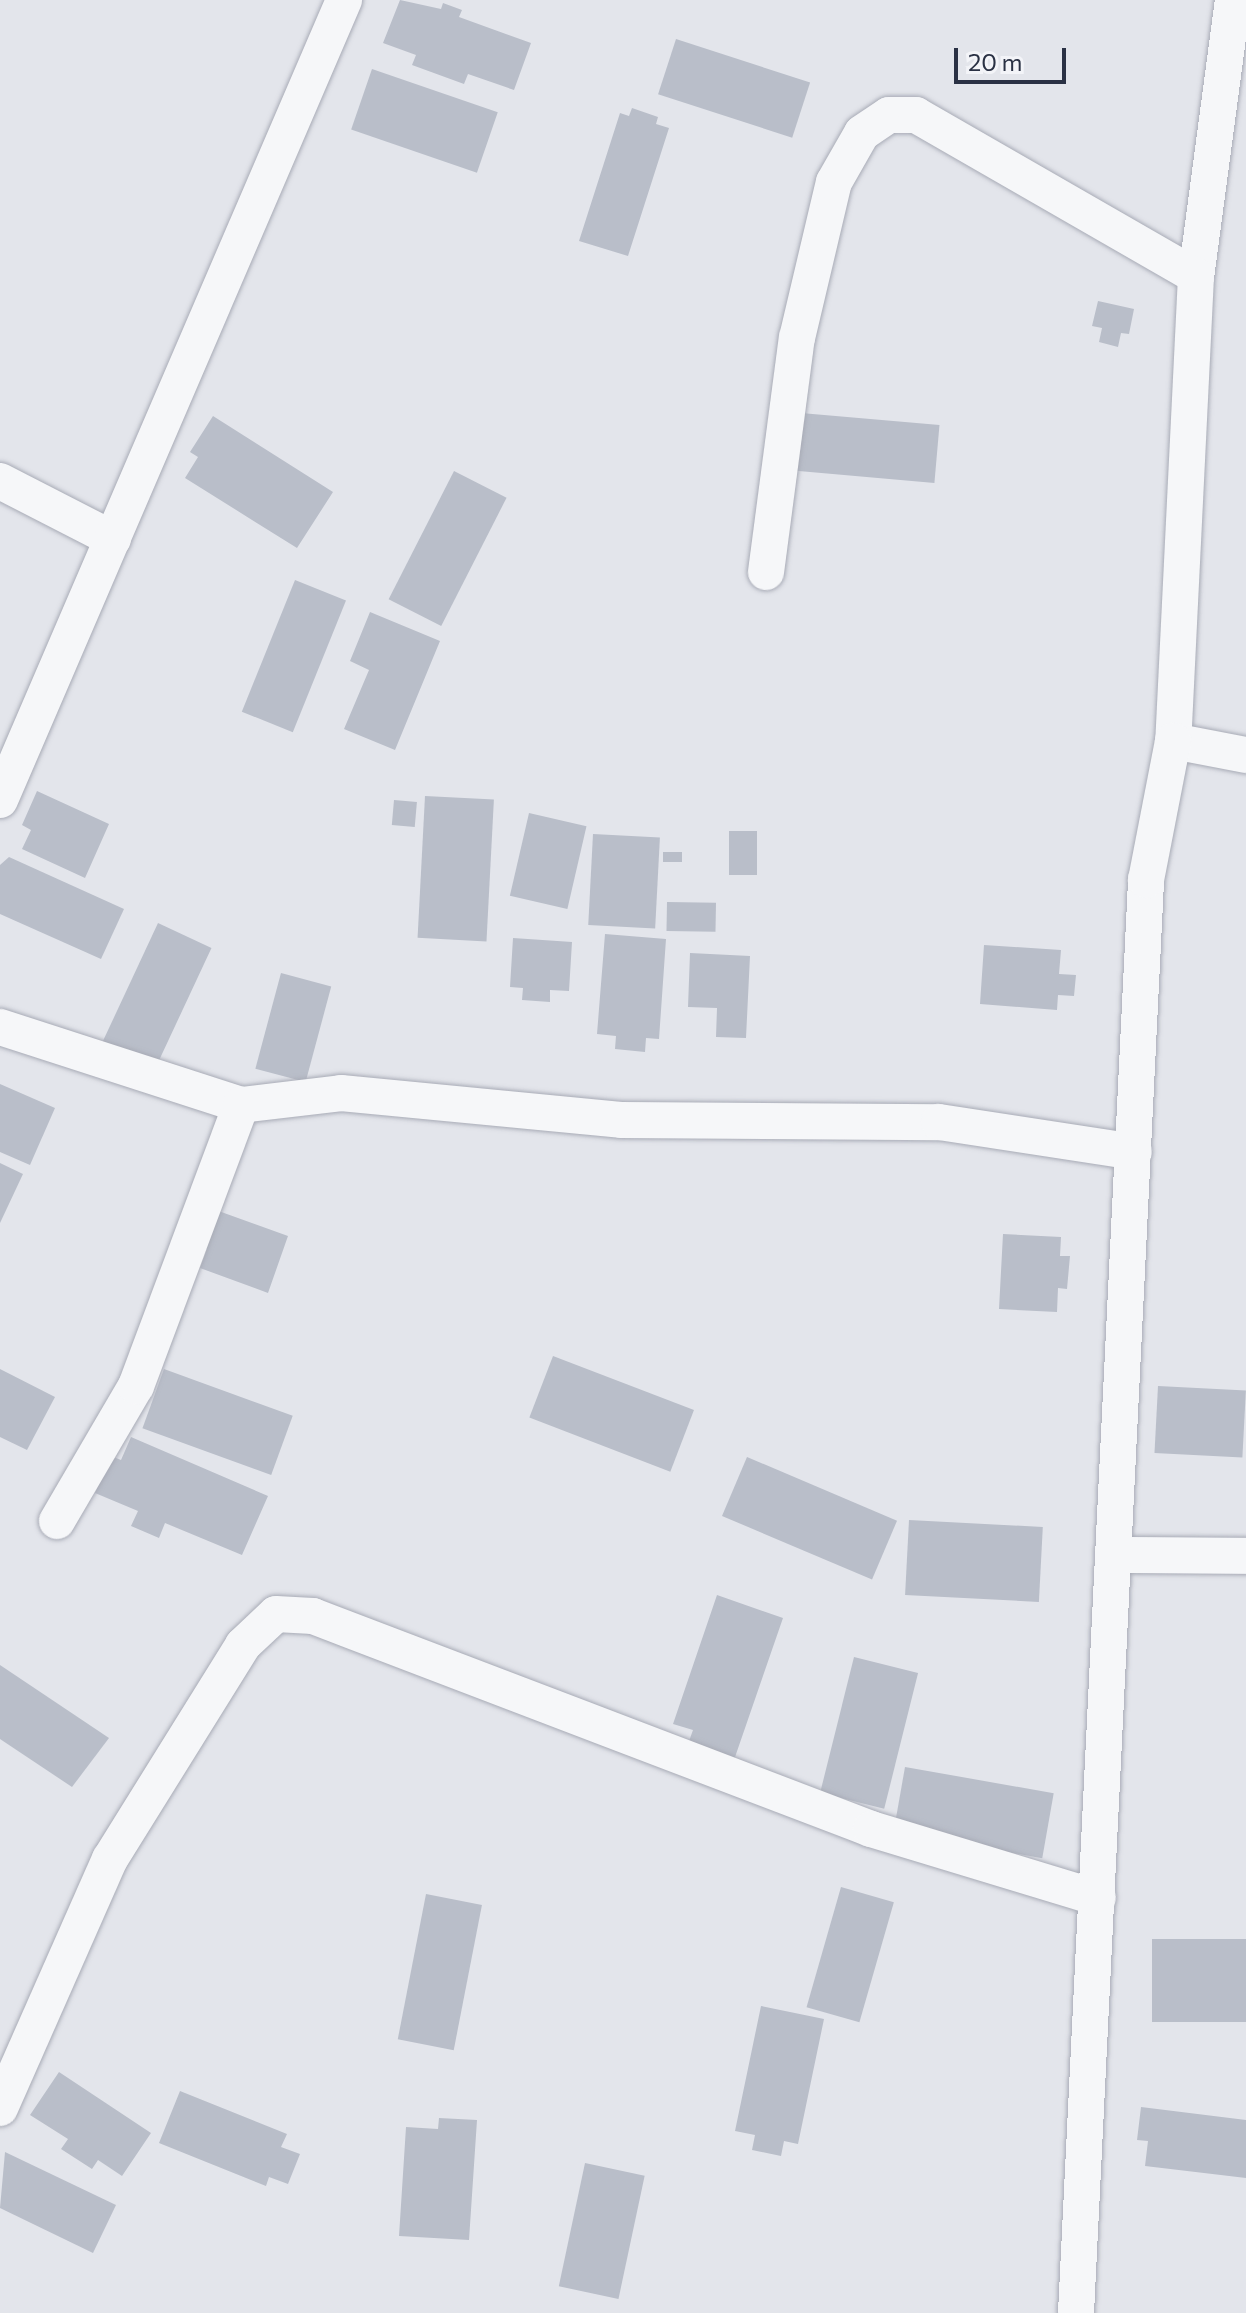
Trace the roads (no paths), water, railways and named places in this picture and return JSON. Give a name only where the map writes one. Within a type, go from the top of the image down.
[{"type":"street","points":[[1076,2313],[1116,1555],[1146,880],[1173,741],[1196,276],[1233,0]]},
{"type":"street","points":[[0,800],[339,2]]},
{"type":"street","points":[[766,572],[797,338],[834,182],[862,133],[889,115],[916,115],[1196,276]]},
{"type":"street","points":[[0,481],[113,539]]},
{"type":"street","points":[[1173,741],[1246,755]]},
{"type":"street","points":[[0,1027],[241,1105],[341,1093],[621,1120],[939,1122],[1134,1152]]},
{"type":"street","points":[[57,1521],[136,1386],[241,1105]]},
{"type":"street","points":[[1116,1555],[1246,1556]]},
{"type":"street","points":[[0,2108],[110,1859],[243,1645],[276,1614],[313,1616],[871,1829],[1098,1898]]}]
